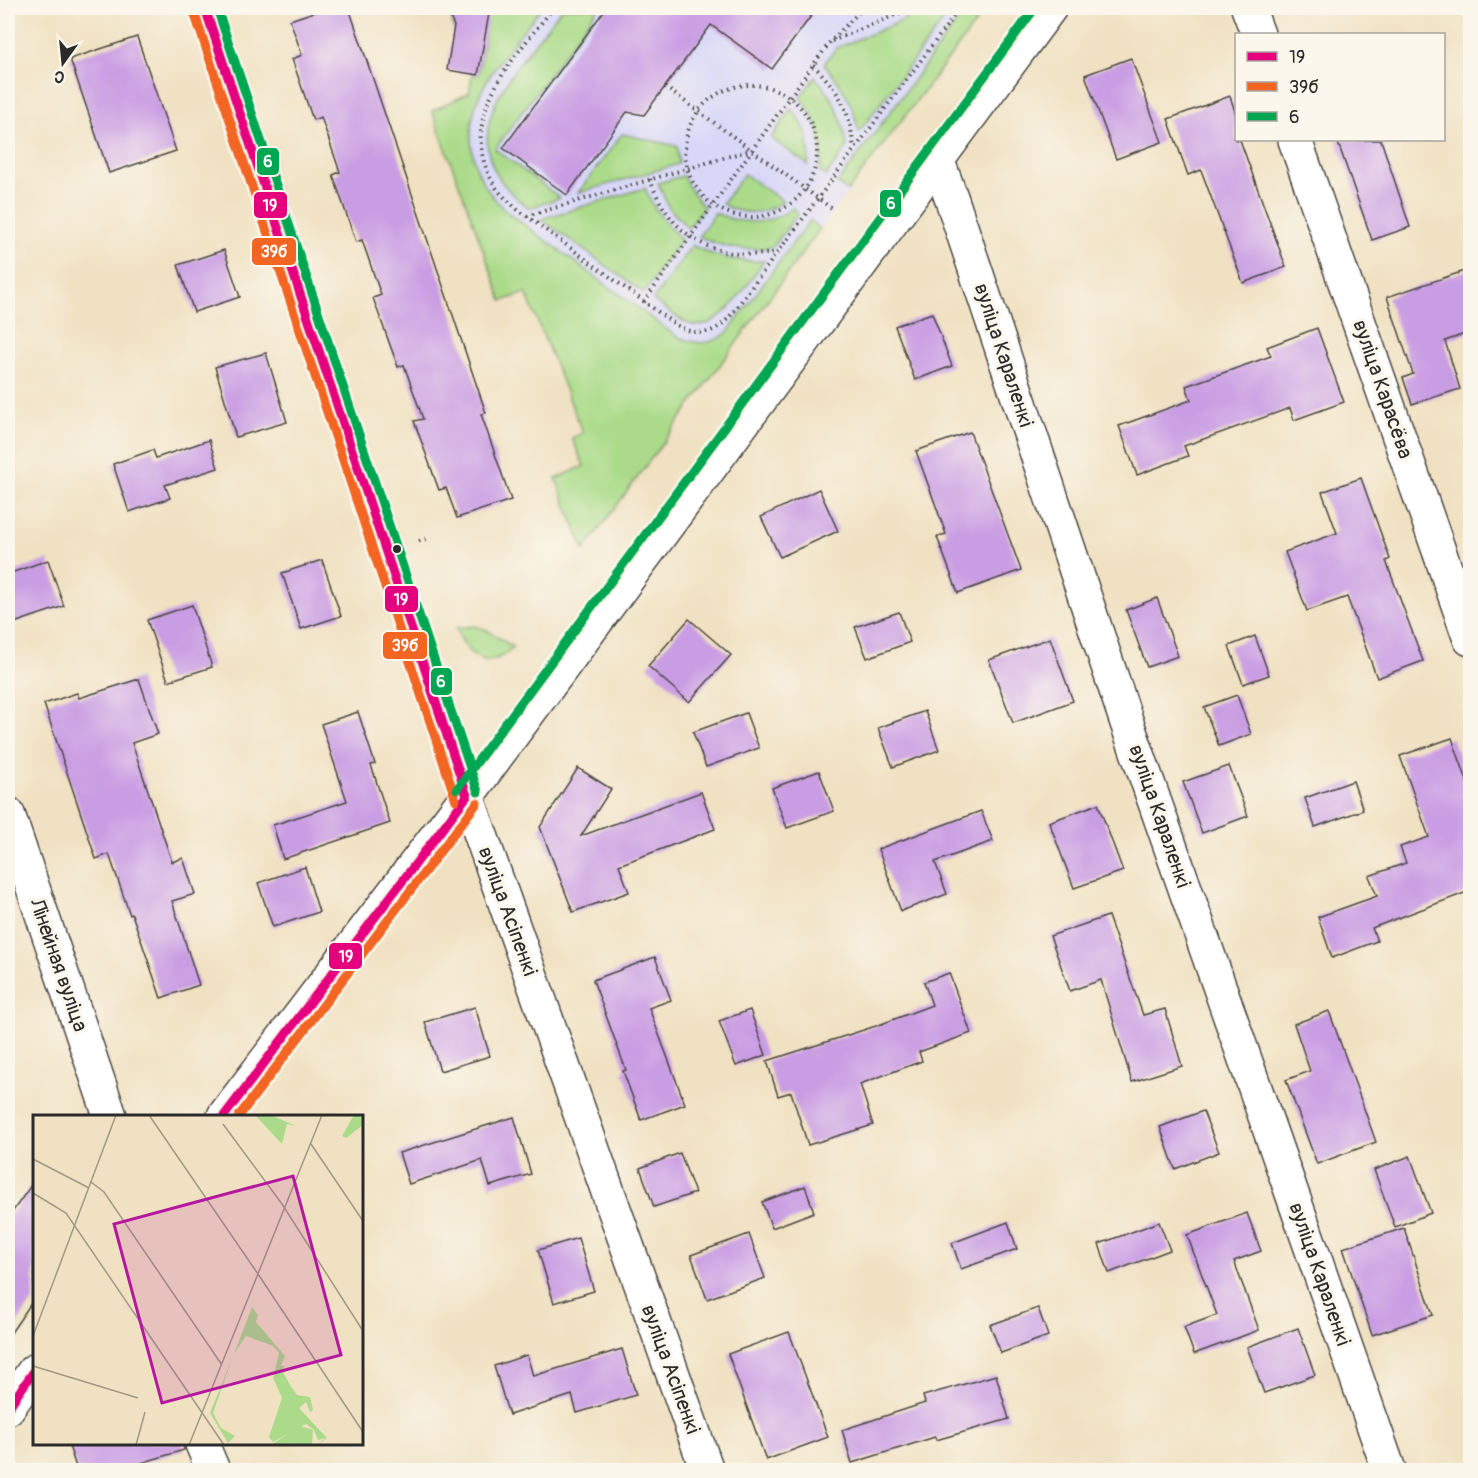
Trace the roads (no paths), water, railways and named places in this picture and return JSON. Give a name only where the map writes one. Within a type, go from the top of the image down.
[{"type":"street","name":"вуліца Асіпенкі","points":[[205,8],[467,796],[707,1470]]},
{"type":"street","points":[[225,1115],[467,796],[1050,8]]},
{"type":"street","points":[[1248,8],[1258,33]]},
{"type":"street","name":"вуліца Карасёва","points":[[1295,141],[1470,639]]},
{"type":"street","name":"вуліца Караленкі","points":[[937,159],[1127,723],[1389,1470]]},
{"type":"street","name":"Лінейная вуліца","points":[[8,814],[110,1115]]},
{"type":"street","points":[[8,1408],[33,1372]]},
{"type":"street","points":[[203,1445],[213,1470]]}]
